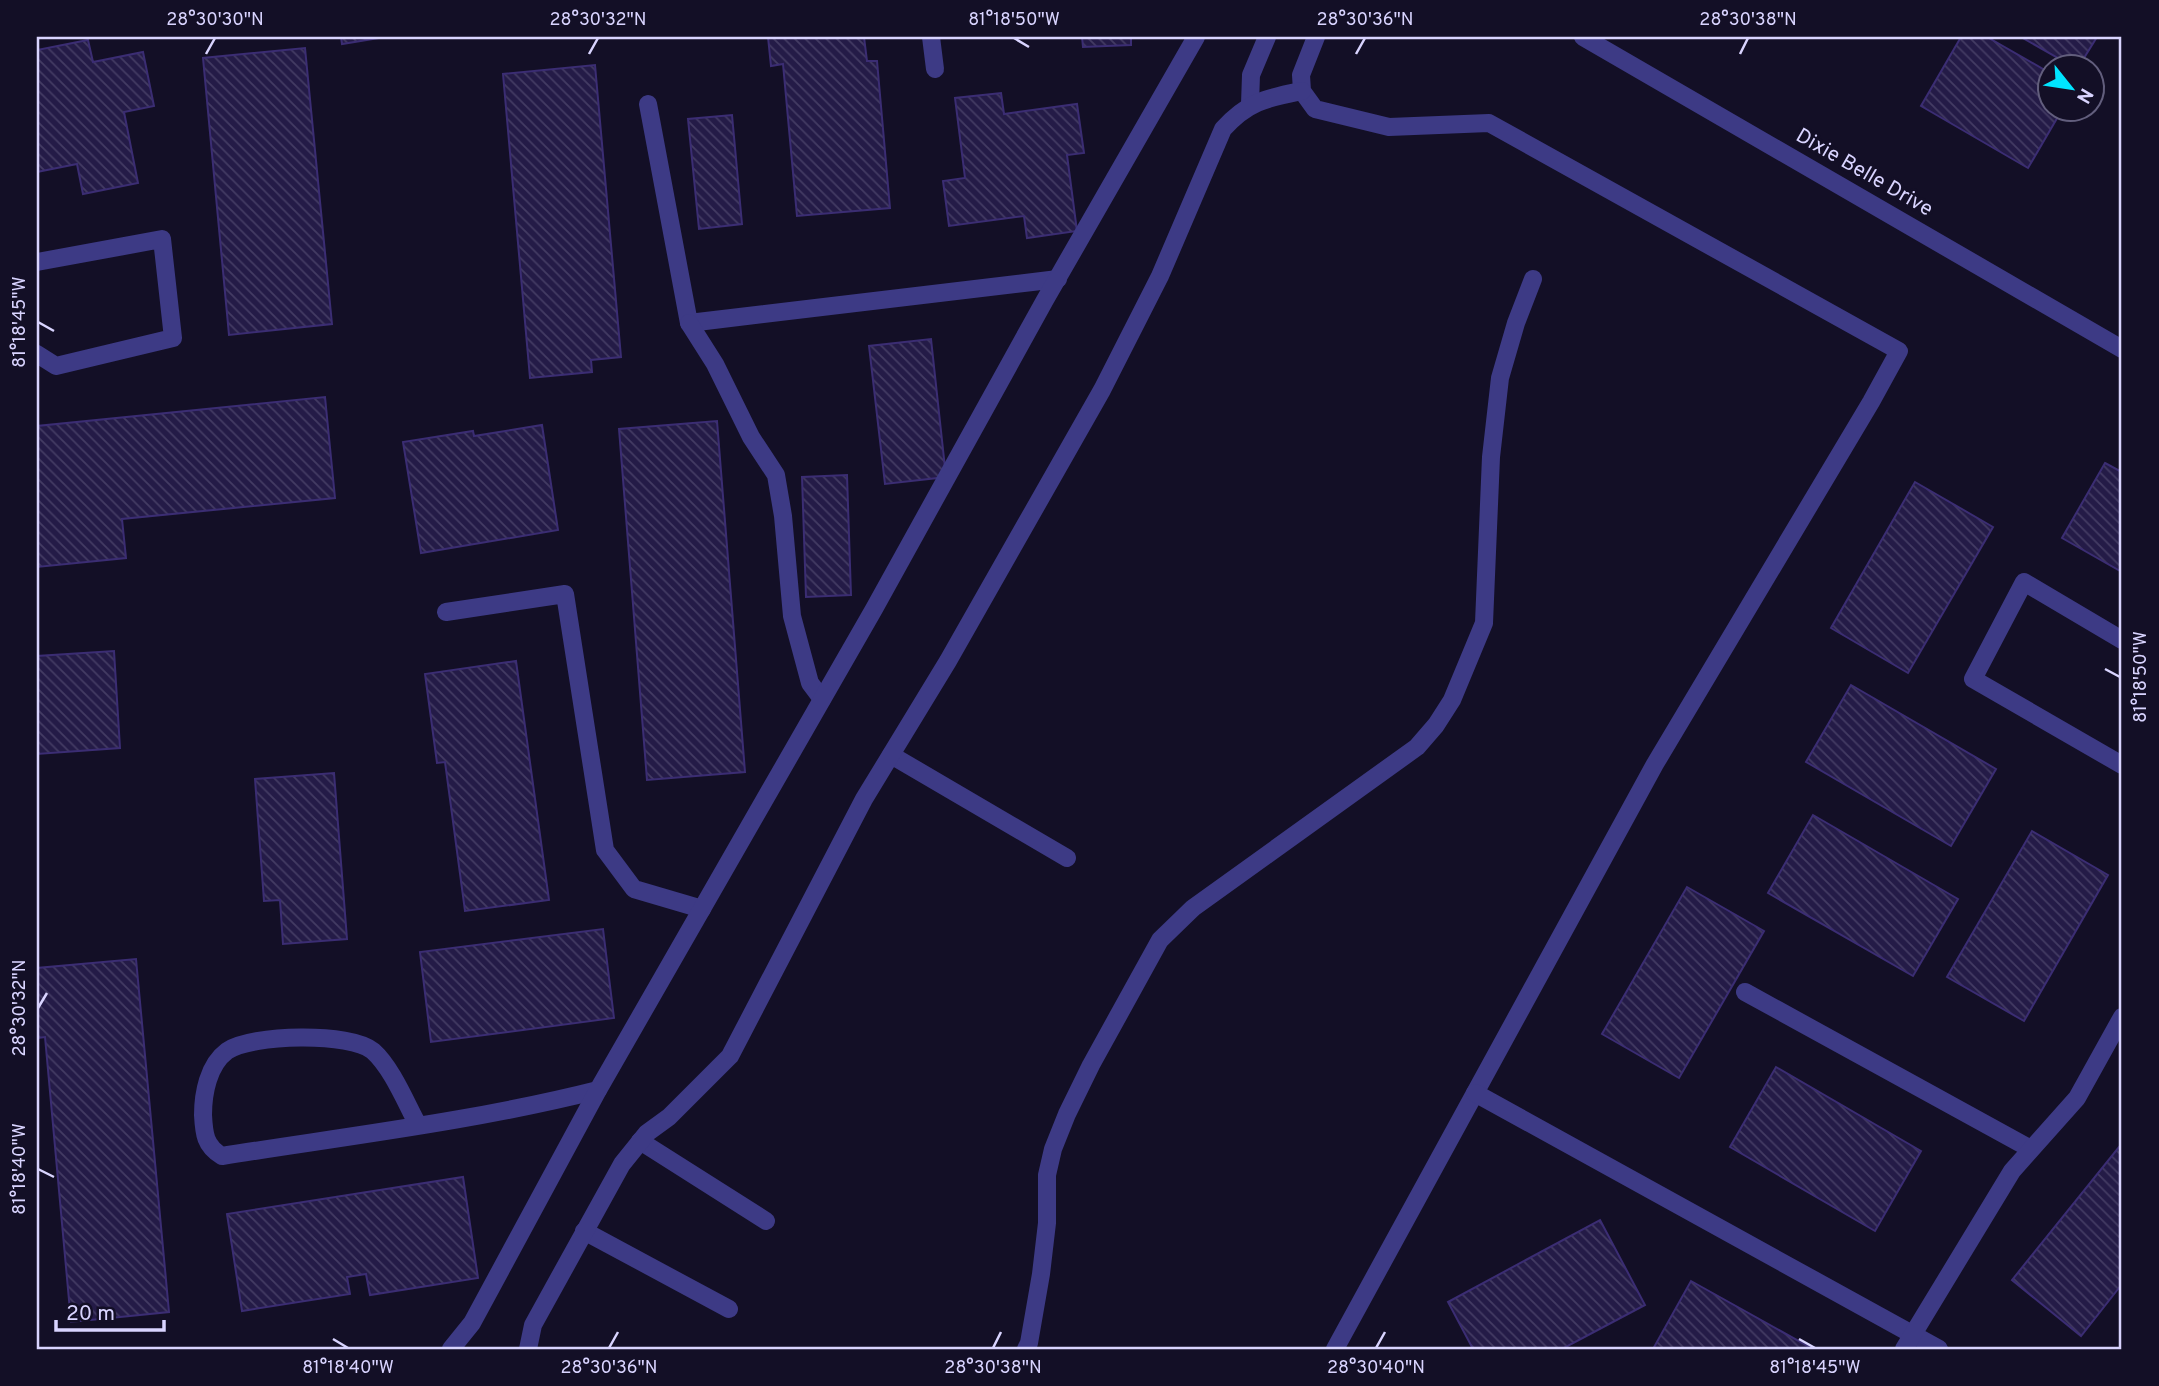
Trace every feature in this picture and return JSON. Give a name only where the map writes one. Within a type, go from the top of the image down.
[{"type":"street","points":[[931,37],[935,69]]},
{"type":"street","points":[[451,1349],[472,1323],[598,1090],[1196,37]]},
{"type":"street","points":[[1250,104],[1251,75],[1267,37]]},
{"type":"street","points":[[1315,37],[1301,75],[1302,90],[1315,109],[1389,127],[1489,123],[1899,351],[1655,764],[1335,1349]]},
{"type":"street","name":"Dixie Belle Drive","points":[[1583,37],[2122,349]]},
{"type":"street","points":[[528,1349],[533,1325],[622,1164],[647,1133],[669,1118],[730,1056],[864,799],[948,661],[1102,390],[1160,276],[1223,129],[1250,104],[1302,90]]},
{"type":"street","points":[[648,104],[689,323],[715,364],[751,437],[776,475],[783,516],[792,616],[810,683],[822,699]]},
{"type":"street","points":[[37,262],[162,239],[173,338],[56,366],[37,354]]},
{"type":"street","points":[[689,323],[1058,279]]},
{"type":"street","points":[[1026,1349],[1041,1274],[1047,1223],[1047,1175],[1053,1149],[1091,1065],[1160,940],[1193,908],[1417,747],[1452,700],[1484,623],[1492,457],[1500,378],[1532,279]]},
{"type":"street","points":[[2122,640],[2024,582],[1973,679],[2122,765]]},
{"type":"street","points":[[446,612],[565,594],[605,850],[634,889],[702,909]]},
{"type":"street","points":[[891,755],[1067,858]]},
{"type":"street","points":[[1745,992],[2031,1149]]},
{"type":"street","points":[[1908,1342],[2012,1171],[2077,1098],[2122,1017]]},
{"type":"street","points":[[418,1125],[387,1069],[372,1050],[346,1041],[293,1037],[258,1040],[227,1051],[214,1065],[203,1096],[204,1134],[212,1150],[222,1156],[418,1125],[529,1107],[598,1090]]},
{"type":"street","points":[[1475,1093],[1908,1342],[1939,1349]]},
{"type":"street","points":[[640,1141],[766,1221]]},
{"type":"street","points":[[584,1231],[729,1309]]},
{"type":"building","points":[[341,37],[385,37],[342,44]]},
{"type":"building","points":[[768,37],[864,37],[867,61],[877,61],[890,208],[797,216],[783,64],[771,66]]},
{"type":"building","points":[[1082,37],[1131,37],[1131,45],[1083,47]]},
{"type":"building","points":[[1961,37],[1987,37],[2036,65],[2036,122],[2055,122],[2028,168],[1921,106]]},
{"type":"building","points":[[2021,37],[2097,37],[2088,52],[2047,52]]},
{"type":"building","points":[[88,40],[93,62],[143,52],[154,106],[124,112],[138,183],[83,194],[77,164],[37,172],[37,50]]},
{"type":"building","points":[[305,48],[332,324],[229,335],[203,58]]},
{"type":"building","points":[[595,65],[621,357],[591,360],[592,372],[530,378],[503,74]]},
{"type":"building","points":[[1001,93],[1004,114],[1077,104],[1084,153],[1067,155],[1077,231],[1027,238],[1024,216],[949,226],[943,181],[965,178],[955,98]]},
{"type":"building","points":[[732,115],[742,224],[699,229],[688,119]]},
{"type":"building","points":[[931,339],[946,477],[885,484],[869,346]]},
{"type":"building","points":[[325,397],[335,498],[122,519],[126,558],[37,567],[37,426]]},
{"type":"building","points":[[717,421],[745,772],[647,780],[619,429]]},
{"type":"building","points":[[542,425],[558,530],[421,553],[403,442],[473,431],[474,436]]},
{"type":"building","points":[[2105,463],[2122,472],[2122,572],[2062,538]]},
{"type":"building","points":[[847,475],[851,595],[806,597],[802,477]]},
{"type":"building","points":[[1915,482],[1993,527],[1908,673],[1831,628]]},
{"type":"building","points":[[114,651],[120,748],[37,754],[37,656]]},
{"type":"building","points":[[516,661],[549,900],[465,911],[445,762],[437,763],[425,674]]},
{"type":"building","points":[[1851,685],[1996,769],[1951,846],[1806,762]]},
{"type":"building","points":[[334,773],[347,939],[283,944],[280,900],[264,901],[255,779]]},
{"type":"building","points":[[1813,815],[1958,899],[1913,976],[1768,893]]},
{"type":"building","points":[[2032,831],[2108,875],[2024,1021],[1947,977]]},
{"type":"building","points":[[1687,887],[1764,931],[1679,1078],[1602,1034]]},
{"type":"building","points":[[603,929],[614,1018],[431,1042],[420,952]]},
{"type":"building","points":[[136,959],[169,1312],[71,1322],[45,1037],[37,1038],[37,968]]},
{"type":"building","points":[[1776,1067],[1921,1151],[1875,1231],[1730,1147]]},
{"type":"building","points":[[2119,1147],[2122,1150],[2122,1284],[2081,1336],[2012,1280]]},
{"type":"building","points":[[463,1177],[478,1278],[370,1295],[366,1274],[347,1277],[350,1294],[242,1311],[227,1214]]},
{"type":"building","points":[[1600,1220],[1645,1305],[1562,1349],[1473,1349],[1448,1302]]},
{"type":"building","points":[[1691,1281],[1813,1349],[1653,1349]]}]
